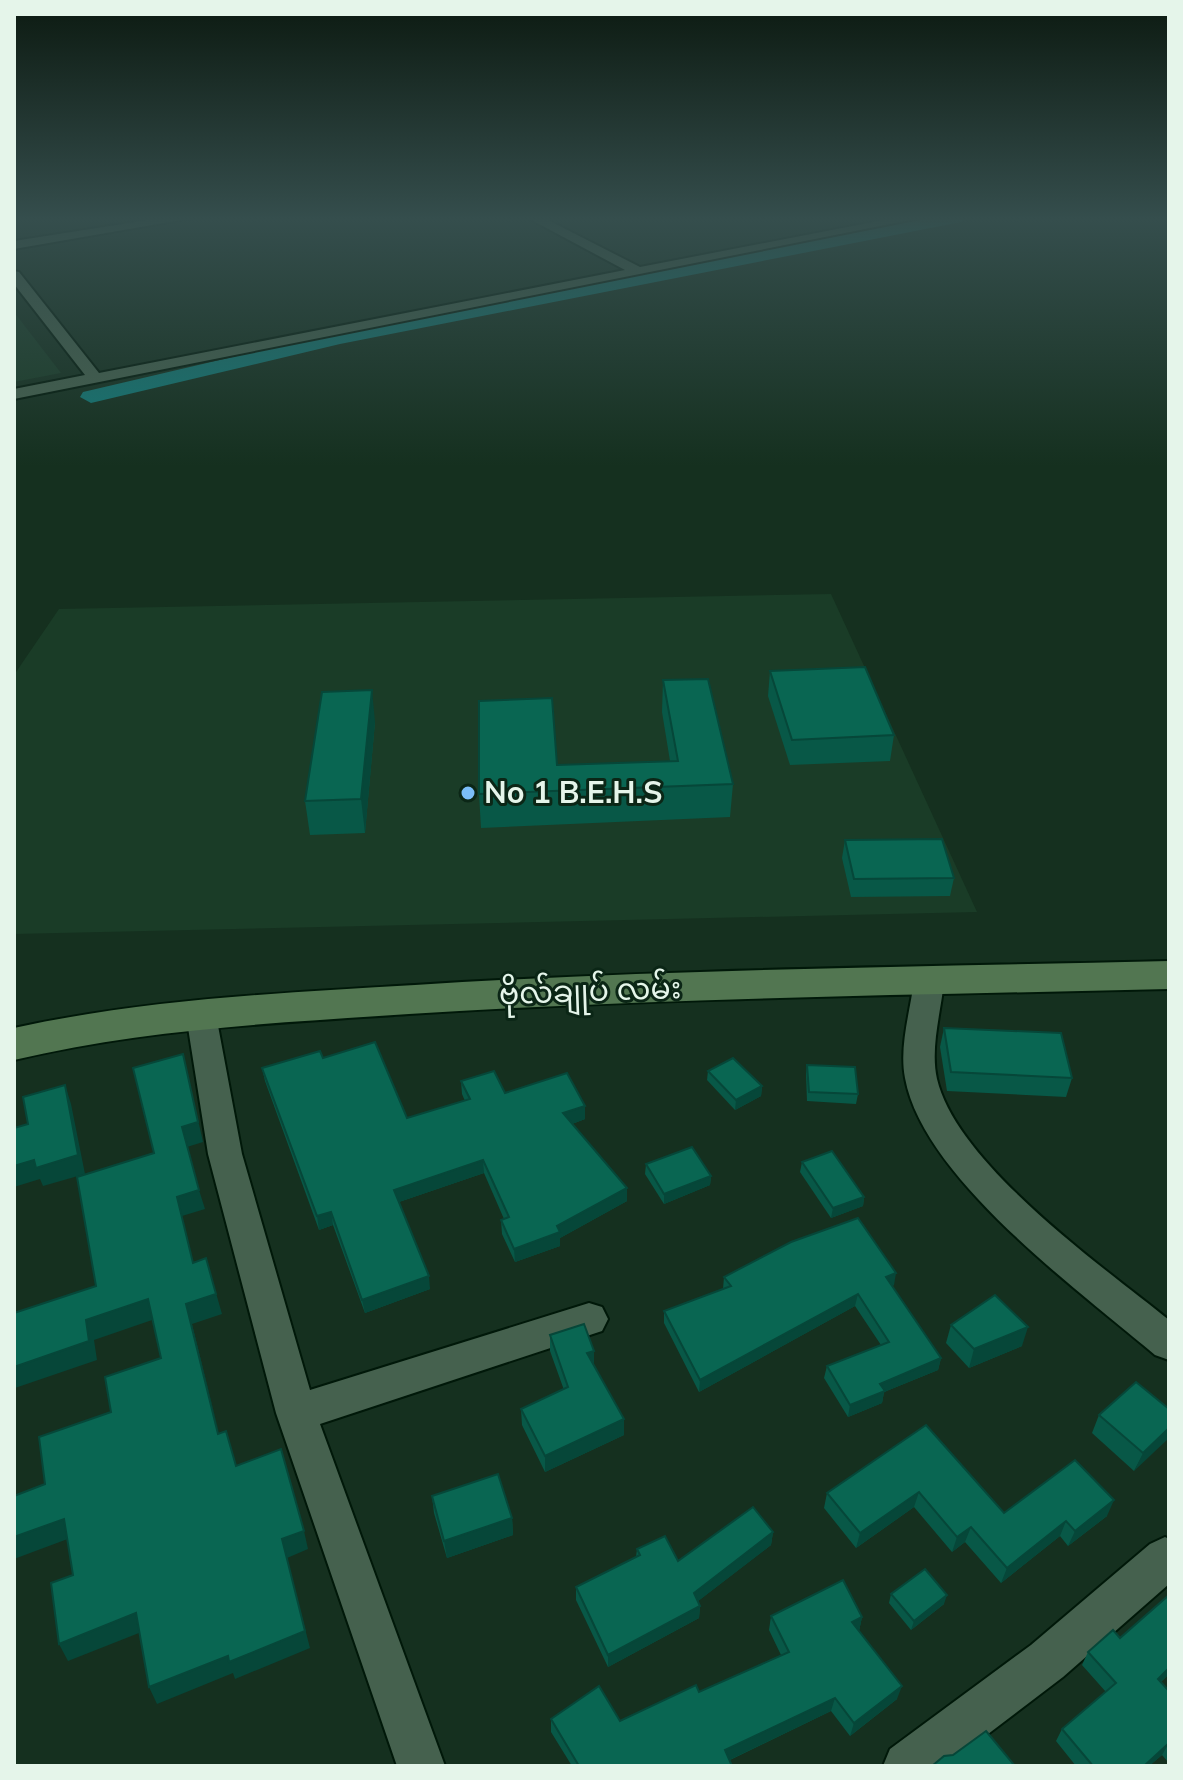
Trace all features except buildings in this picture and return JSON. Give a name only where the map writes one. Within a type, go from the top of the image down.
[{"type":"main road","name":"ဗိုလ်ချုပ် လမ်း","points":[[14,1044],[65,1031],[201,1015],[521,992],[1169,975]]},
{"type":"street","points":[[34,300],[95,378]]},
{"type":"street","points":[[14,394],[490,300]]},
{"type":"street","points":[[929,981],[921,1078],[930,1105],[957,1153],[1043,1236],[1169,1343]]},
{"type":"street","points":[[201,1015],[225,1154],[296,1413],[421,1766]]},
{"type":"street","points":[[296,1413],[589,1319]]},
{"type":"street","points":[[907,1766],[1047,1661],[1165,1559]]},
{"type":"shaded area","points":[[14,312],[61,373],[14,382]]},
{"type":"shaded area","name":"No 1 B.E.H.S","points":[[831,594],[977,912],[14,934],[14,675],[59,609]]},
{"type":"waterway","points":[[91,397],[340,338],[535,300]]},
{"type":"place","name":"No 1 B.E.H.S","points":[[468,793]]}]
